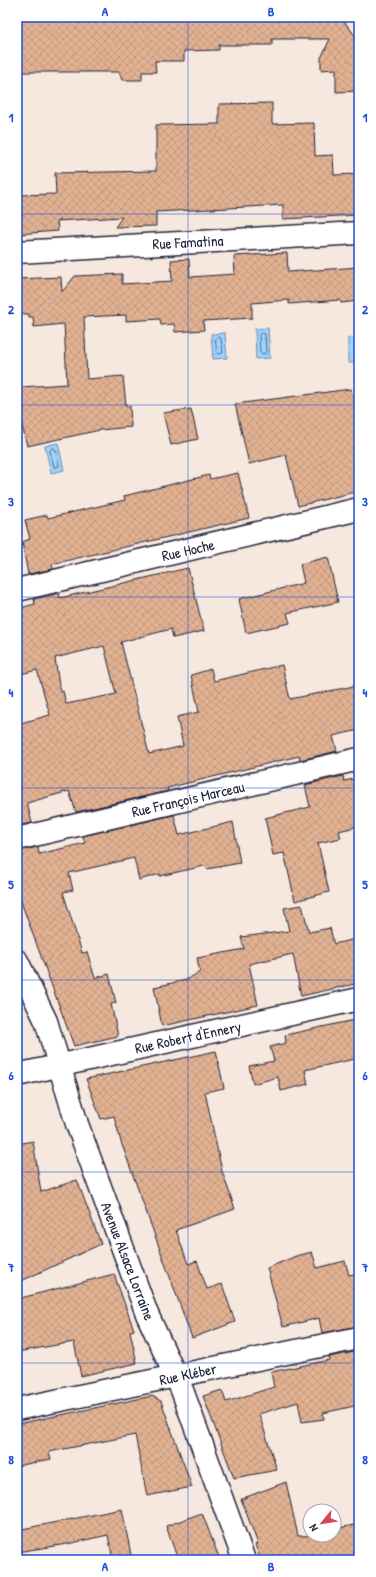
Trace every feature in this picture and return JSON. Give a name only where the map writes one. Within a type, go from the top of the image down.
[{"type":"street","name":"Rue Famatina","points":[[17,252],[359,233]]},
{"type":"street","name":"Rue Hoche","points":[[17,590],[359,509]]},
{"type":"street","name":"Rue François Marceau","points":[[17,839],[359,759]]},
{"type":"street","name":"Avenue Alsace Lorraine","points":[[17,961],[46,1021],[77,1124],[147,1314],[176,1377],[244,1560]]},
{"type":"street","name":"Rue Robert d'Ennery","points":[[17,1075],[359,999]]},
{"type":"street","name":"Rue Kléber","points":[[17,1409],[359,1338]]},
{"type":"water","points":[[268,328],[270,358],[256,359],[255,329]]},
{"type":"water","points":[[225,333],[227,358],[213,359],[211,334]]},
{"type":"water","points":[[359,337],[359,363],[348,363],[348,338]]},
{"type":"water","points":[[58,443],[64,470],[51,473],[45,446]]},
{"type":"building","points":[[17,17],[341,17],[359,41],[359,91],[336,92],[336,69],[321,70],[321,58],[330,39],[272,39],[272,45],[219,45],[219,50],[184,51],[184,61],[155,61],[156,72],[142,72],[142,80],[122,80],[119,72],[17,72]]},
{"type":"building","points":[[272,103],[272,124],[314,123],[315,156],[333,155],[334,175],[359,174],[359,215],[283,219],[283,205],[156,212],[156,226],[115,227],[122,217],[57,221],[58,231],[17,234],[17,195],[56,194],[55,173],[156,171],[156,125],[219,124],[219,104]]},
{"type":"building","points":[[287,253],[288,272],[359,267],[359,301],[341,303],[340,300],[289,304],[289,300],[252,303],[252,318],[203,321],[204,330],[175,332],[174,324],[161,325],[160,319],[126,321],[126,315],[84,317],[87,379],[123,376],[126,406],[130,406],[131,427],[100,430],[27,446],[20,417],[17,417],[17,394],[21,394],[21,387],[67,384],[64,324],[34,327],[33,317],[29,317],[29,314],[17,314],[17,279],[61,277],[62,292],[75,276],[122,274],[122,284],[172,281],[171,260],[189,259],[190,277],[235,274],[234,256]]},
{"type":"building","points":[[351,389],[359,422],[359,491],[298,506],[286,455],[249,464],[235,404]]},
{"type":"building","points":[[191,409],[198,439],[171,445],[163,413]]},
{"type":"building","points":[[238,473],[249,518],[52,564],[53,569],[28,574],[22,542],[30,539],[25,520],[47,515],[48,518],[125,500],[124,496],[209,475],[210,479]]},
{"type":"building","points":[[328,557],[338,602],[287,613],[290,623],[246,633],[239,599],[304,583],[300,564]]},
{"type":"building","points":[[188,568],[204,631],[173,638],[171,629],[121,642],[149,754],[183,746],[177,717],[199,712],[191,675],[211,669],[214,681],[282,665],[290,699],[359,685],[359,730],[333,736],[337,751],[300,760],[299,756],[167,788],[168,791],[76,812],[69,791],[27,803],[32,823],[17,826],[17,724],[50,715],[37,670],[17,675],[17,609],[35,604],[34,599],[59,593],[60,598]],"holes":[[[104,646],[116,694],[66,704],[63,691],[60,692],[55,658]]]},
{"type":"building","points":[[343,776],[344,781],[359,778],[359,826],[339,831],[341,838],[318,843],[329,892],[295,901],[284,853],[273,855],[265,818],[310,807],[305,785]]},
{"type":"building","points":[[174,815],[179,835],[233,822],[240,863],[207,869],[204,866],[160,876],[160,874],[139,880],[134,858],[69,873],[73,890],[63,892],[82,953],[87,952],[95,978],[109,974],[116,1003],[111,1004],[118,1036],[74,1046],[17,891],[17,851],[38,847],[39,854],[85,843],[83,836]]},
{"type":"building","points":[[302,905],[309,932],[330,928],[334,944],[359,938],[359,983],[301,996],[293,954],[249,964],[258,1005],[162,1026],[154,987],[186,980],[200,972],[197,958],[244,949],[241,937],[289,931],[284,908]]},
{"type":"building","points":[[359,1019],[359,1058],[305,1070],[308,1084],[281,1091],[278,1077],[253,1084],[249,1066],[274,1061],[270,1047],[286,1043],[285,1035]]},
{"type":"building","points":[[216,1051],[224,1088],[205,1092],[222,1171],[235,1209],[176,1230],[188,1264],[197,1261],[207,1289],[222,1284],[235,1322],[192,1338],[121,1142],[114,1116],[101,1119],[86,1079]]},
{"type":"building","points":[[33,1141],[41,1192],[77,1180],[101,1244],[17,1283],[17,1144]]},
{"type":"building","points":[[312,1252],[317,1268],[345,1261],[349,1275],[359,1273],[359,1326],[322,1333],[319,1318],[283,1327],[267,1268],[296,1256]]},
{"type":"building","points":[[114,1274],[134,1330],[130,1331],[137,1363],[81,1376],[74,1342],[17,1352],[17,1299]]},
{"type":"building","points":[[359,1351],[359,1405],[323,1413],[324,1419],[302,1422],[298,1402],[259,1414],[277,1470],[234,1478],[203,1396],[222,1390],[226,1402],[274,1387],[271,1372],[329,1360],[329,1357]]},
{"type":"building","points":[[152,1396],[161,1401],[192,1487],[147,1496],[135,1435],[49,1452],[51,1459],[17,1466],[17,1424]]},
{"type":"building","points":[[286,1482],[298,1536],[302,1536],[302,1543],[342,1543],[342,1527],[359,1524],[359,1560],[261,1560],[255,1545],[258,1544],[241,1499]]},
{"type":"building","points":[[122,1509],[132,1560],[113,1560],[108,1535],[67,1544],[17,1552],[17,1530]]},
{"type":"building","points":[[202,1513],[220,1560],[178,1560],[166,1526]]}]
